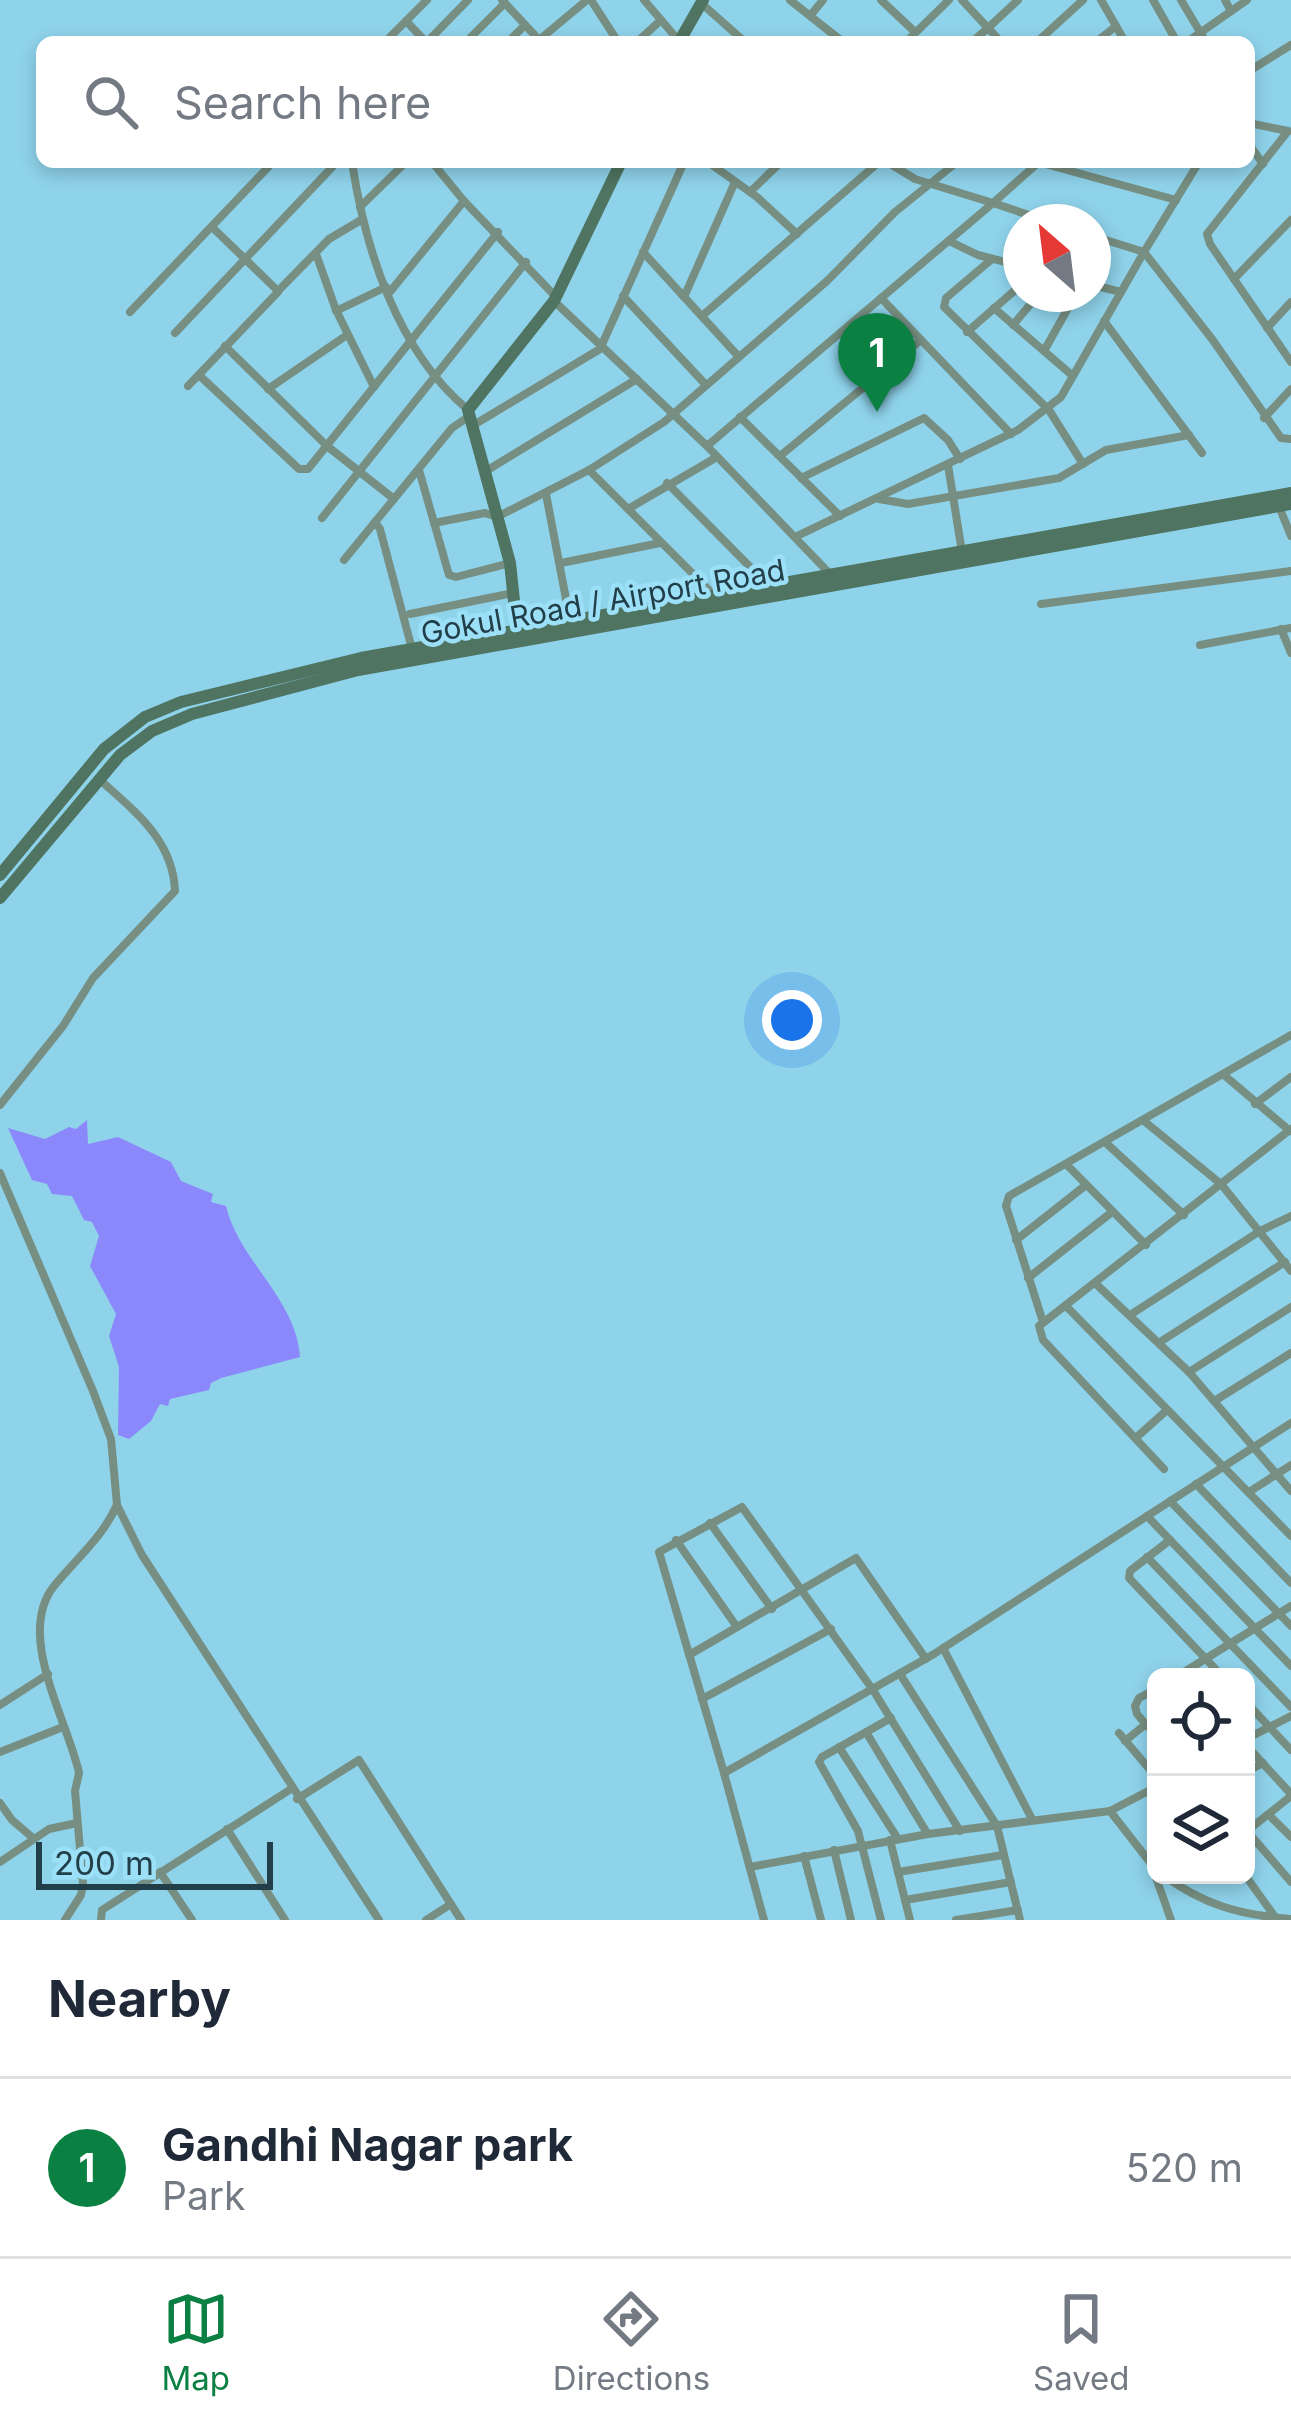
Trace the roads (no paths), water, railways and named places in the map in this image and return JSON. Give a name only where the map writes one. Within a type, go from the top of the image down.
[{"type":"main road","points":[[682,36],[701,1]]},
{"type":"main road","points":[[518,629],[510,563],[469,418],[555,299],[617,168]]},
{"type":"main road","points":[[0,875],[104,749],[155,721],[249,686],[518,629],[1282,502],[1291,493]]},
{"type":"main road","name":"Gokul Road / Airport Road","points":[[0,898],[120,755],[155,721],[358,670],[831,580],[1282,502]]},
{"type":"street","points":[[391,36],[427,0]]},
{"type":"street","points":[[432,36],[468,0]]},
{"type":"street","points":[[546,36],[589,0],[614,36]]},
{"type":"street","points":[[644,0],[675,36]]},
{"type":"street","points":[[790,0],[835,36]]},
{"type":"street","points":[[810,16],[823,0]]},
{"type":"street","points":[[881,0],[916,32]]},
{"type":"street","points":[[912,36],[949,0]]},
{"type":"street","points":[[962,0],[995,36]]},
{"type":"street","points":[[979,36],[1018,0]]},
{"type":"street","points":[[1043,36],[1083,0]]},
{"type":"street","points":[[1101,0],[1121,36]]},
{"type":"street","points":[[1153,0],[1174,36]]},
{"type":"street","points":[[1181,0],[1202,36]]},
{"type":"street","points":[[1225,0],[1231,11]]},
{"type":"street","points":[[1194,36],[1247,0]]},
{"type":"street","points":[[701,1],[739,36]]},
{"type":"street","points":[[472,36],[503,2],[535,36]]},
{"type":"street","points":[[644,36],[661,20]]},
{"type":"street","points":[[406,21],[420,36]]},
{"type":"street","points":[[514,36],[525,25]]},
{"type":"street","points":[[1103,36],[1115,26]]},
{"type":"street","points":[[1255,67],[1288,50]]},
{"type":"street","points":[[1255,124],[1289,132],[1207,234],[1291,362]]},
{"type":"street","points":[[1255,153],[1263,164]]},
{"type":"street","points":[[130,313],[267,168]]},
{"type":"street","points":[[176,333],[331,168]]},
{"type":"street","points":[[353,168],[361,220],[388,290],[412,341],[469,418]]},
{"type":"street","points":[[359,208],[400,168]]},
{"type":"street","points":[[437,168],[555,299],[707,446],[831,580]]},
{"type":"street","points":[[344,560],[452,428],[590,358],[602,344],[682,168]]},
{"type":"street","points":[[716,168],[796,234]]},
{"type":"street","points":[[750,192],[776,168]]},
{"type":"street","points":[[702,316],[876,168]]},
{"type":"street","points":[[896,168],[1003,206]]},
{"type":"street","points":[[434,523],[485,513],[497,517],[590,470],[673,414],[950,168]]},
{"type":"street","points":[[707,446],[1031,168]]},
{"type":"street","points":[[1060,168],[1176,200]]},
{"type":"street","points":[[795,537],[960,460],[1049,410],[1195,168]]},
{"type":"street","points":[[684,297],[735,182]]},
{"type":"street","points":[[336,311],[388,290],[464,201]]},
{"type":"street","points":[[188,386],[329,239],[361,220]]},
{"type":"street","points":[[1234,279],[1291,220]]},
{"type":"street","points":[[212,227],[278,291]]},
{"type":"street","points":[[199,375],[299,469],[312,465],[498,232]]},
{"type":"street","points":[[949,241],[1003,262]]},
{"type":"street","points":[[1111,242],[1144,252],[1264,418],[1281,438],[1291,439]]},
{"type":"street","points":[[643,252],[740,357]]},
{"type":"street","points":[[316,254],[336,311],[374,387]]},
{"type":"street","points":[[992,259],[943,302],[946,311],[1049,410],[1083,464]]},
{"type":"street","points":[[322,518],[526,262]]},
{"type":"street","points":[[1111,290],[1121,292]]},
{"type":"street","points":[[623,296],[706,386]]},
{"type":"street","points":[[881,298],[1011,434]]},
{"type":"street","points":[[968,332],[1003,300]]},
{"type":"street","points":[[1268,328],[1291,302]]},
{"type":"street","points":[[994,308],[1073,376]]},
{"type":"street","points":[[1013,325],[1024,312]]},
{"type":"street","points":[[1044,351],[1066,312]]},
{"type":"street","points":[[1104,321],[1202,453]]},
{"type":"street","points":[[268,389],[347,335]]},
{"type":"street","points":[[780,456],[921,340]]},
{"type":"street","points":[[225,346],[327,446],[394,499]]},
{"type":"street","points":[[484,472],[638,379]]},
{"type":"street","points":[[1264,418],[1291,389]]},
{"type":"street","points":[[740,417],[840,516]]},
{"type":"street","points":[[801,478],[924,418],[960,460]]},
{"type":"street","points":[[878,499],[908,504],[1059,478],[1106,450],[1189,435]]},
{"type":"street","points":[[628,509],[717,457]]},
{"type":"street","points":[[948,465],[962,552]]},
{"type":"street","points":[[418,469],[447,572],[452,577],[510,563]]},
{"type":"street","points":[[590,470],[714,595]]},
{"type":"street","points":[[667,483],[768,586]]},
{"type":"street","points":[[546,494],[570,620]]},
{"type":"street","points":[[1282,502],[1291,536]]},
{"type":"street","points":[[375,522],[412,649]]},
{"type":"street","points":[[561,563],[661,542]]},
{"type":"street","points":[[1041,604],[1291,571]]},
{"type":"street","points":[[410,614],[513,593]]},
{"type":"street","points":[[1201,645],[1286,628],[1291,653]]},
{"type":"street","points":[[0,1105],[63,1026],[93,979],[175,891],[156,832],[100,778]]},
{"type":"street","points":[[1043,1322],[1006,1207],[1009,1196],[1291,1035]]},
{"type":"street","points":[[1164,1469],[1038,1331],[1043,1322],[1290,1131],[1223,1075]]},
{"type":"street","points":[[1256,1104],[1291,1077]]},
{"type":"street","points":[[1144,1121],[1221,1184],[1288,1266],[1159,1342]]},
{"type":"street","points":[[1106,1143],[1184,1215]]},
{"type":"street","points":[[1067,1165],[1146,1246]]},
{"type":"street","points":[[0,1173],[111,1439],[117,1505],[142,1555],[379,1920]]},
{"type":"street","points":[[1016,1240],[1086,1185]]},
{"type":"street","points":[[1028,1278],[1112,1212]]},
{"type":"street","points":[[1130,1315],[1291,1216]]},
{"type":"street","points":[[1095,1283],[1189,1372],[1291,1491]]},
{"type":"street","points":[[1066,1306],[1291,1536]]},
{"type":"street","points":[[1189,1372],[1291,1307]]},
{"type":"street","points":[[1215,1401],[1291,1353]]},
{"type":"street","points":[[1138,1436],[1167,1410]]},
{"type":"street","points":[[724,1772],[926,1659],[1291,1423]]},
{"type":"street","points":[[1250,1492],[1291,1465]]},
{"type":"street","points":[[1196,1484],[1291,1583]]},
{"type":"street","points":[[1170,1501],[1291,1626]]},
{"type":"street","points":[[65,1920],[83,1884],[75,1791],[79,1773],[47,1674],[39,1625],[46,1598],[100,1537],[117,1505]]},
{"type":"street","points":[[764,1920],[659,1552],[710,1523],[746,1508],[873,1690],[960,1831]]},
{"type":"street","points":[[1147,1516],[1291,1666]]},
{"type":"street","points":[[710,1523],[772,1609]]},
{"type":"street","points":[[676,1540],[737,1628]]},
{"type":"street","points":[[1169,1540],[1130,1570],[1129,1578],[1215,1668]]},
{"type":"street","points":[[1147,1557],[1291,1712],[1255,1736]]},
{"type":"street","points":[[688,1655],[856,1558],[926,1659]]},
{"type":"street","points":[[1193,1668],[1291,1606]]},
{"type":"street","points":[[702,1699],[831,1629]]},
{"type":"street","points":[[943,1648],[1031,1819]]},
{"type":"street","points":[[0,1705],[47,1674]]},
{"type":"street","points":[[900,1674],[997,1826],[1019,1915],[956,1920]]},
{"type":"street","points":[[1147,1694],[1136,1701],[1137,1714],[1146,1724],[1122,1737],[1155,1776]]},
{"type":"street","points":[[1255,1711],[1291,1750]]},
{"type":"street","points":[[881,1920],[861,1844],[819,1762],[891,1718]]},
{"type":"street","points":[[0,1752],[63,1727]]},
{"type":"street","points":[[866,1732],[928,1834]]},
{"type":"street","points":[[839,1747],[894,1839],[910,1920]]},
{"type":"street","points":[[1255,1753],[1291,1795],[1255,1826]]},
{"type":"street","points":[[297,1799],[359,1760],[461,1920]]},
{"type":"street","points":[[1255,1767],[1263,1763]]},
{"type":"street","points":[[100,1920],[102,1910],[291,1789]]},
{"type":"street","points":[[750,1867],[861,1844],[1110,1811],[1147,1792]]},
{"type":"street","points":[[2,1809],[33,1838]]},
{"type":"street","points":[[1110,1811],[1147,1858]]},
{"type":"street","points":[[1269,1815],[1291,1837]]},
{"type":"street","points":[[0,1862],[58,1825],[77,1823]]},
{"type":"street","points":[[226,1829],[285,1920]]},
{"type":"street","points":[[1255,1841],[1291,1882]]},
{"type":"street","points":[[834,1850],[850,1920]]},
{"type":"street","points":[[898,1872],[1004,1855]]},
{"type":"street","points":[[805,1856],[821,1920]]},
{"type":"street","points":[[160,1872],[192,1920]]},
{"type":"street","points":[[905,1900],[1011,1882]]},
{"type":"street","points":[[1161,1884],[1172,1920]]},
{"type":"street","points":[[1176,1884],[1196,1898],[1241,1912],[1291,1919]]},
{"type":"street","points":[[1251,1884],[1275,1917]]},
{"type":"street","points":[[426,1920],[451,1904]]},
{"type":"place","name":"Gandhi Nagar park","points":[[877,412]]}]
